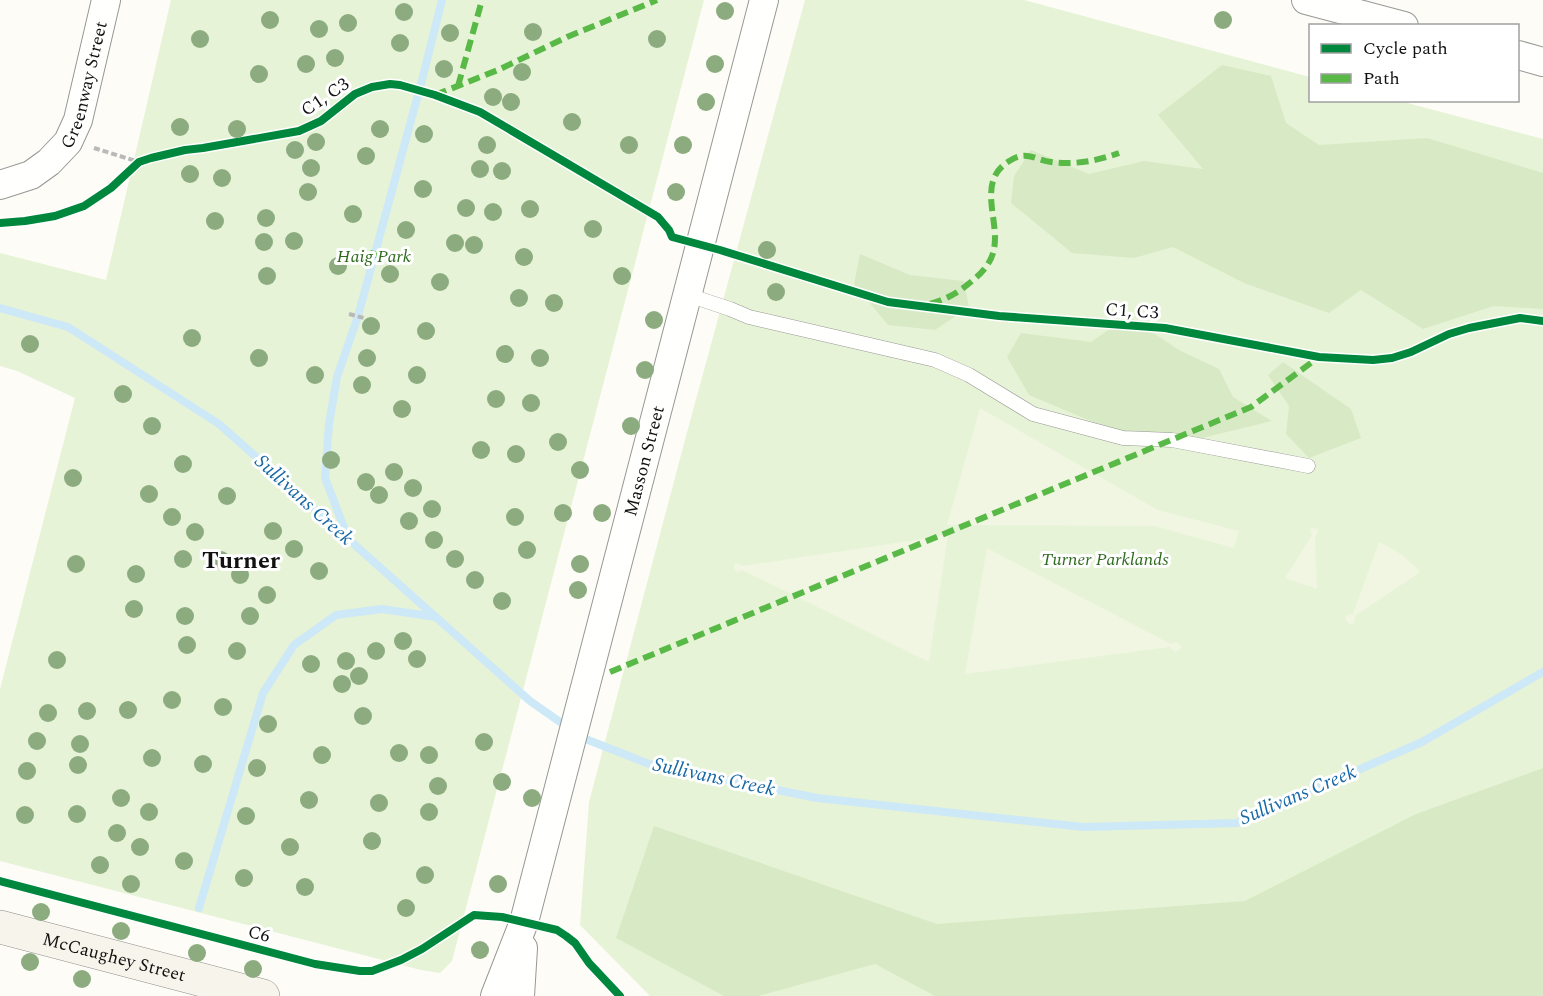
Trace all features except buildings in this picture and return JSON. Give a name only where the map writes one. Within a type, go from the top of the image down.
[{"type":"street","name":"Greenway Street","points":[[0,185],[31,176],[69,142],[78,120],[106,0]]},
{"type":"street","name":"Masson Street","points":[[495,996],[524,922],[764,0]]},
{"type":"street","points":[[1306,0],[1396,24]]},
{"type":"street","points":[[1519,55],[1543,62]]},
{"type":"street","name":"Masson Street","points":[[520,996],[524,922]]},
{"type":"street","name":"McCaughey Street","points":[[0,927],[263,996]]},
{"type":"lane","points":[[688,295],[749,317],[935,360],[969,375],[1033,414],[1124,438],[1172,440],[1308,466]]},
{"type":"path","points":[[88,146],[142,161]]},
{"type":"path","points":[[130,169],[142,161]]},
{"type":"path","points":[[349,314],[364,318]]},
{"type":"green space","name":"Haig Park","points":[[171,0],[704,0],[452,961],[440,973],[0,861],[0,689],[75,398],[17,371],[0,366],[0,253],[106,280]]},
{"type":"green space","name":"Turner Parklands","points":[[805,0],[1024,0],[1309,77],[1309,102],[1404,102],[1543,139],[1543,996],[650,996],[580,925],[589,802]]},
{"type":"green space","points":[[1222,65],[1271,76],[1286,123],[1319,145],[1427,138],[1543,173],[1543,309],[1494,306],[1423,329],[1361,290],[1329,313],[1244,283],[1173,247],[1134,258],[1072,253],[1011,203],[1014,176],[1031,150],[1089,174],[1144,161],[1203,169],[1158,115]]},
{"type":"green space","points":[[860,254],[910,275],[964,281],[969,307],[935,330],[888,325],[854,284]]},
{"type":"green space","points":[[1128,316],[1179,350],[1219,369],[1233,397],[1272,421],[1202,438],[1114,431],[1029,395],[1007,357],[1021,333],[1091,342]]},
{"type":"green space","points":[[1283,362],[1351,409],[1361,438],[1309,458],[1286,434],[1289,406],[1268,375]]},
{"type":"green space","points":[[980,408],[1158,510],[1239,531],[1234,548],[1154,526],[947,525]]},
{"type":"green space","points":[[1318,529],[1315,536],[1317,589],[1285,578],[1312,535],[1310,530]]},
{"type":"green space","points":[[948,535],[929,662],[742,570],[739,572],[734,569],[737,563],[743,566]]},
{"type":"green space","points":[[1379,542],[1401,555],[1420,572],[1355,616],[1354,623],[1348,623],[1345,618],[1353,614]]},
{"type":"green space","points":[[987,548],[1171,644],[1176,642],[1181,646],[1180,649],[1175,652],[1170,647],[965,674]]},
{"type":"green space","points":[[1543,768],[1543,996],[935,996],[875,964],[758,996],[724,996],[616,938],[654,826],[937,924],[1245,901],[1416,814]]},
{"type":"waterway","points":[[348,538],[325,478],[329,424],[337,377],[358,316],[442,0]]},
{"type":"waterway","name":"Sullivans Creek","points":[[0,308],[68,327],[219,424],[530,701],[583,738],[649,764],[817,798],[1083,827],[1237,823],[1422,742],[1543,672]]},
{"type":"waterway","points":[[199,908],[263,693],[294,645],[336,615],[382,609],[436,617]]},
{"type":"marked path","points":[[458,86],[482,0]]},
{"type":"marked path","points":[[435,95],[498,70],[567,37],[657,0]]},
{"type":"marked path","points":[[930,304],[963,288],[980,274],[990,260],[995,237],[991,189],[1000,168],[1022,156],[1031,156],[1051,162],[1077,163],[1119,153]]},
{"type":"marked path","points":[[370,253],[377,255]]},
{"type":"marked path","points":[[610,672],[1251,407],[1319,357]]},
{"type":"cycle path","name":"C1, C3","points":[[0,223],[55,216],[84,206],[111,188],[139,162],[151,158],[299,131],[321,121],[355,94],[372,87],[390,84],[435,95],[480,112],[658,217],[672,237],[888,302],[999,316],[1165,328],[1319,357],[1373,360],[1392,358],[1411,352],[1449,334],[1469,328],[1520,318],[1543,321]]},
{"type":"cycle path","name":"C6","points":[[0,881],[315,964],[360,971],[372,971],[401,960],[474,915],[502,917],[557,930],[566,936],[575,943],[589,963],[620,996]]},
{"type":"district","name":"Turner","points":[[241,561]]}]
